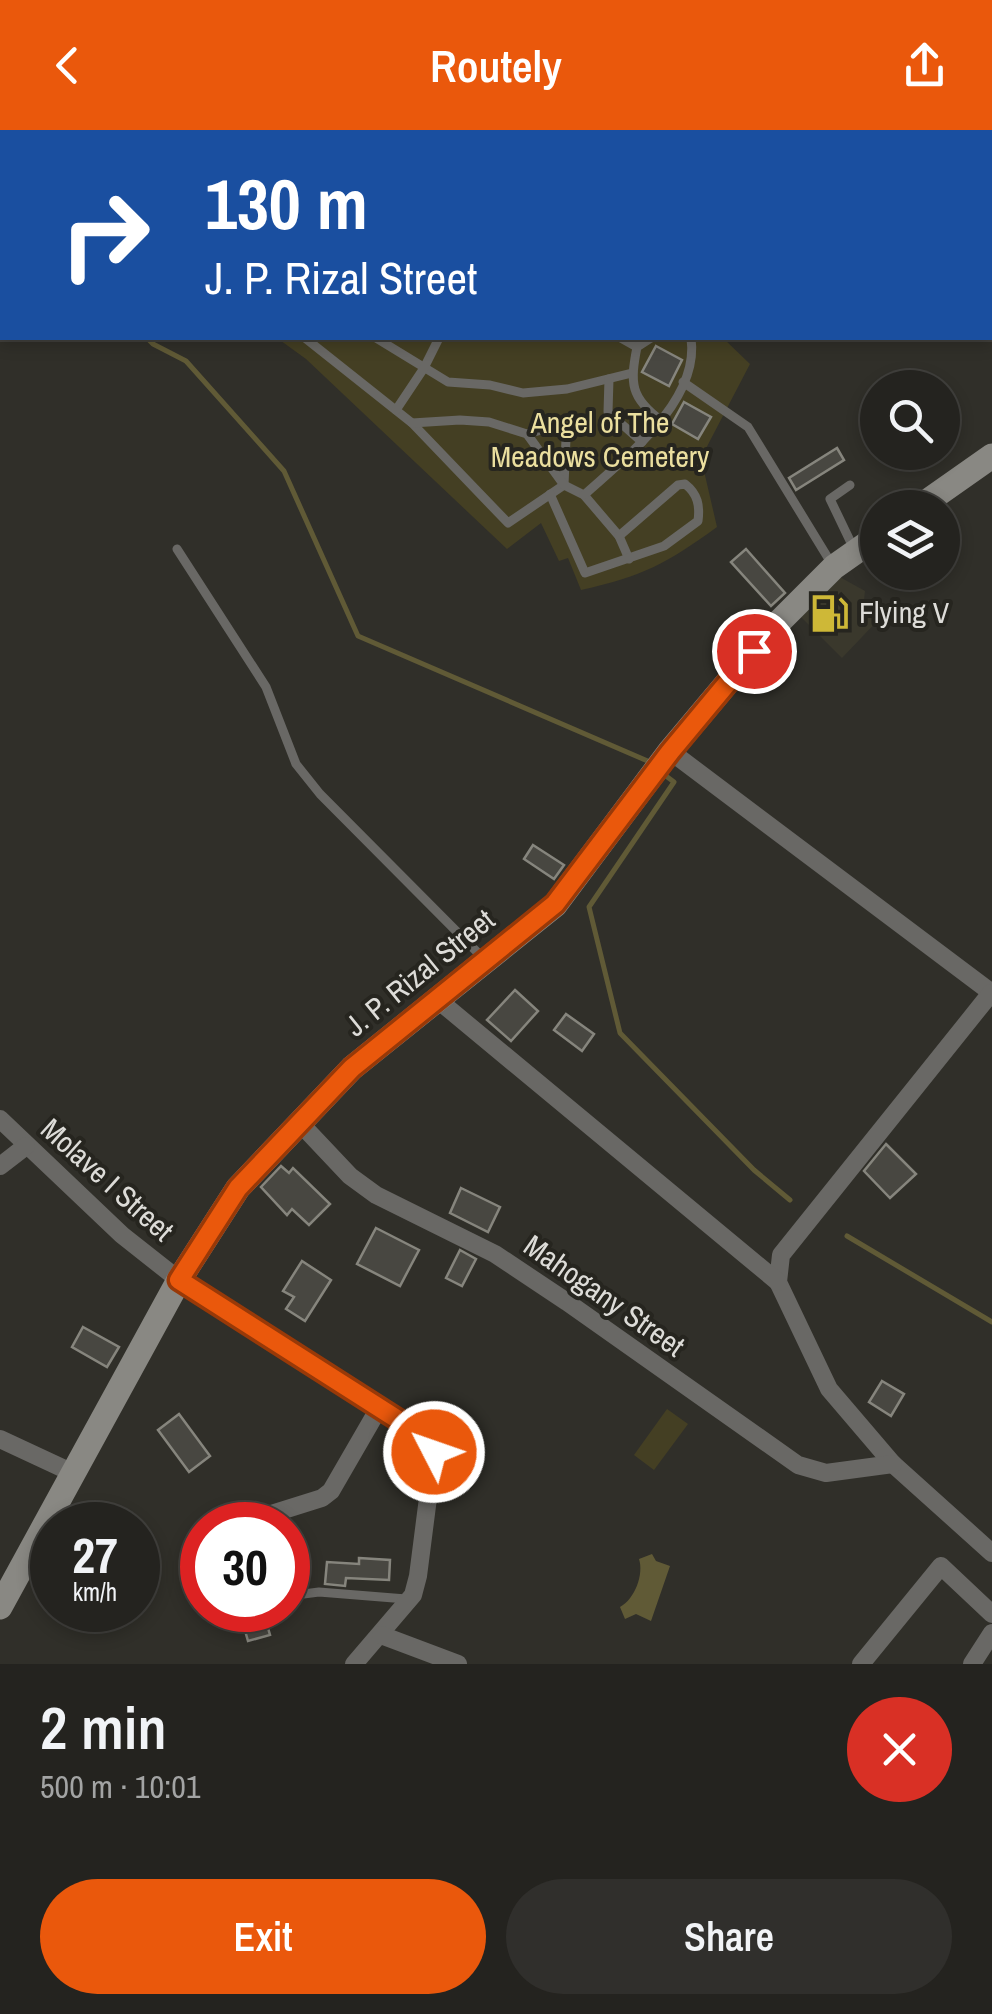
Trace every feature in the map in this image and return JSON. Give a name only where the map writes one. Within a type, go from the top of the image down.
[{"type":"main road","points":[[944,490],[992,456]]},
{"type":"main road","name":"J. P. Rizal Street","points":[[0,1606],[179,1280],[238,1188],[352,1068],[488,962],[555,904],[670,752],[774,626],[834,566],[860,548]]},
{"type":"street","points":[[670,752],[992,993],[781,1255],[778,1282]]},
{"type":"street","points":[[438,1000],[778,1282],[829,1389],[893,1464],[992,1553]]},
{"type":"street","name":"Molave I Street","points":[[0,1119],[122,1235],[179,1280],[422,1435],[434,1452],[418,1576],[409,1600]]},
{"type":"street","name":"Mahogany Street","points":[[299,1122],[350,1176],[376,1195],[510,1264],[798,1465],[826,1473],[893,1464]]},
{"type":"street","points":[[0,1166],[26,1146]]},
{"type":"street","points":[[309,1502],[331,1490],[379,1408]]},
{"type":"street","points":[[0,1439],[73,1473]]},
{"type":"street","points":[[861,1664],[941,1566],[992,1614]]},
{"type":"street","points":[[354,1664],[409,1600]]},
{"type":"street","points":[[972,1664],[992,1633]]},
{"type":"street","points":[[382,1635],[458,1664]]},
{"type":"lane","points":[[310,340],[412,423],[508,523],[564,484]]},
{"type":"lane","points":[[379,340],[448,382],[523,392],[567,389],[632,373]]},
{"type":"lane","points":[[396,410],[437,340]]},
{"type":"lane","points":[[625,340],[638,346]]},
{"type":"lane","points":[[648,340],[638,346],[633,388],[646,410],[662,421]]},
{"type":"lane","points":[[584,495],[662,421],[690,368],[691,340]]},
{"type":"lane","points":[[609,379],[608,412],[642,442]]},
{"type":"lane","points":[[683,382],[748,427],[834,566]]},
{"type":"lane","points":[[412,423],[488,422],[526,434],[556,426],[566,438],[564,484]]},
{"type":"lane","points":[[526,434],[564,484],[584,495],[619,536],[629,559]]},
{"type":"lane","points":[[550,494],[585,573],[664,546],[698,521],[700,505],[692,489],[686,484],[678,485],[619,536]]},
{"type":"lane","points":[[850,485],[830,499],[856,551]]},
{"type":"lane","points":[[178,549],[266,688],[296,764],[320,794],[488,962]]},
{"type":"lane","points":[[310,1593],[409,1600]]},
{"type":"shaded area","points":[[838,576],[865,591],[863,610],[881,617],[842,658],[801,617]]},
{"type":"shaded area","points":[[652,1554],[656,1561],[670,1566],[651,1621],[636,1614],[625,1619],[620,1607],[637,1586],[639,1559]]},
{"type":"green space","name":"Angel of The Meadows Cemetery","points":[[280,340],[725,340],[750,364],[701,458],[717,527],[653,567],[581,590],[568,558],[559,561],[541,523],[507,549],[306,359]]},
{"type":"green space","points":[[667,1409],[688,1424],[654,1470],[634,1455]]},
{"type":"building","points":[[656,346],[682,360],[669,386],[642,372]]},
{"type":"building","points":[[684,402],[711,417],[698,439],[672,424]]},
{"type":"building","points":[[837,448],[844,460],[796,490],[789,478]]},
{"type":"building","points":[[746,549],[785,593],[771,606],[731,562]]},
{"type":"building","points":[[533,845],[564,865],[554,879],[524,859]]},
{"type":"building","points":[[515,990],[538,1011],[511,1041],[487,1020]]},
{"type":"building","points":[[566,1014],[594,1034],[582,1051],[554,1030]]},
{"type":"building","points":[[886,1144],[916,1174],[890,1198],[864,1171]]},
{"type":"building","points":[[281,1166],[289,1173],[293,1168],[330,1204],[309,1225],[292,1209],[287,1215],[261,1187]]},
{"type":"building","points":[[461,1188],[500,1207],[488,1232],[450,1213]]},
{"type":"building","points":[[376,1228],[419,1250],[400,1286],[357,1264]]},
{"type":"building","points":[[460,1250],[476,1259],[462,1286],[446,1278]]},
{"type":"building","points":[[302,1261],[331,1280],[305,1321],[286,1309],[294,1297],[283,1291]]},
{"type":"building","points":[[83,1327],[119,1347],[107,1367],[72,1347]]},
{"type":"building","points":[[882,1381],[904,1394],[891,1416],[869,1402]]},
{"type":"building","points":[[179,1414],[210,1456],[189,1472],[158,1430]]},
{"type":"building","points":[[359,1558],[390,1560],[389,1580],[346,1578],[345,1586],[325,1584],[327,1562],[359,1564]]},
{"type":"building","points":[[245,1632],[269,1632],[270,1635],[248,1641]]},
{"type":"waterway","points":[[149,340],[186,361],[284,471],[358,636],[650,762]]},
{"type":"waterway","points":[[666,776],[674,782],[589,907],[620,1033],[754,1170],[790,1200]]},
{"type":"waterway","points":[[847,1236],[992,1322]]},
{"type":"place","name":"Flying V","points":[[829,613]]},
{"type":"route","points":[[434,1452],[422,1435],[179,1280],[238,1188],[352,1068],[488,962],[555,904],[670,752],[754,651]]}]
